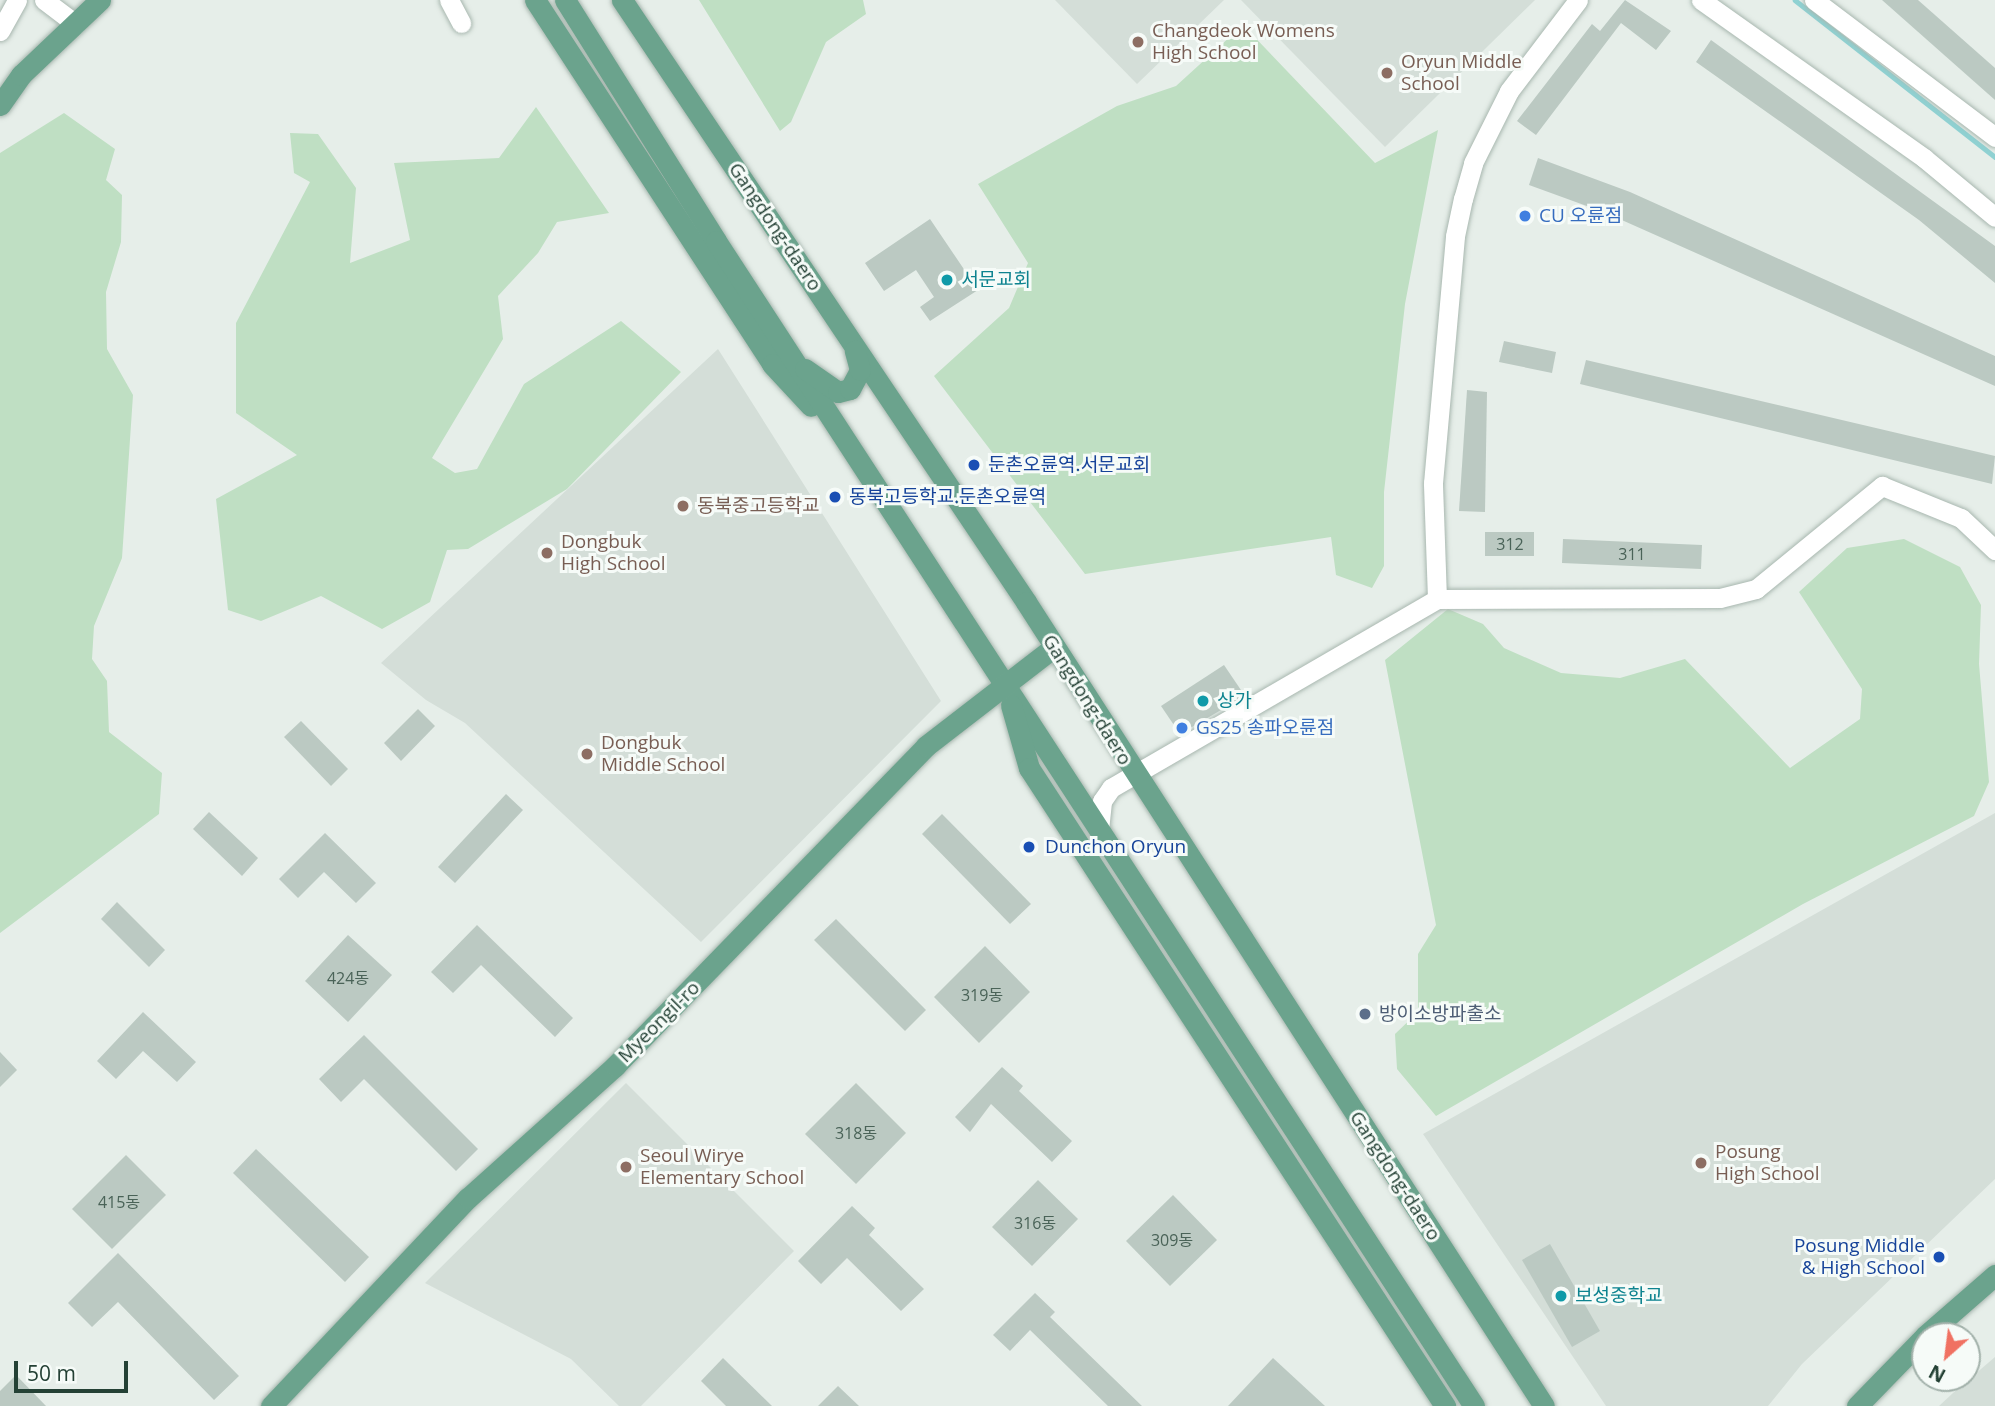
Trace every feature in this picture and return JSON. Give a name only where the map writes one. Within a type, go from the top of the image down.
[{"type":"main road","points":[[0,105],[21,75],[100,0]]},
{"type":"main road","points":[[535,0],[772,364],[848,445]]},
{"type":"main road","points":[[565,0],[792,359],[1474,1406]]},
{"type":"main road","name":"Gangdong-daero","points":[[622,0],[1054,647],[1135,777],[1544,1406]]},
{"type":"main road","points":[[792,359],[838,392],[850,389],[859,370],[854,346]]},
{"type":"main road","name":"Myeongil-ro","points":[[271,1406],[468,1198],[615,1066],[926,746],[1054,647]]},
{"type":"main road","points":[[1005,683],[1029,768],[1445,1406]]},
{"type":"main road","points":[[1941,1322],[1995,1275]]},
{"type":"main road","points":[[1857,1406],[1911,1350]]},
{"type":"street","points":[[0,31],[18,0]]},
{"type":"street","points":[[44,0],[76,24]]},
{"type":"street","points":[[449,0],[461,23]]},
{"type":"street","points":[[1437,599],[1433,483],[1455,236],[1463,199],[1496,114],[1578,0]]},
{"type":"street","points":[[1701,0],[1924,158],[1995,217]]},
{"type":"street","points":[[1814,0],[1995,137]]},
{"type":"street","points":[[1099,830],[1102,800],[1111,788],[1135,777],[1437,599],[1720,598],[1756,589],[1882,486],[1961,518],[1995,550]]},
{"type":"shaded area","name":"Changdeok Womens High School","points":[[1055,0],[1224,0],[1137,84]]},
{"type":"shaded area","name":"Oryun Middle School","points":[[1241,0],[1535,0],[1385,147]]},
{"type":"shaded area","name":"동북중고등학교","points":[[718,349],[941,701],[701,942],[465,723],[426,700],[381,663]]},
{"type":"shaded area","name":"Posung High School","points":[[1995,813],[1995,1179],[1802,1364],[1768,1406],[1606,1406],[1423,1134]]},
{"type":"shaded area","name":"Seoul Wirye Elementary School","points":[[626,1083],[794,1251],[641,1406],[619,1406],[571,1359],[425,1283]]},
{"type":"shaded area","points":[[1995,1357],[1995,1406],[1939,1406],[1954,1392],[1981,1392],[1981,1369]]},
{"type":"green space","points":[[699,0],[863,0],[866,14],[826,42],[791,122],[780,131]]},
{"type":"green space","points":[[1243,25],[1375,163],[1438,130],[1405,304],[1384,492],[1384,566],[1372,588],[1336,575],[1331,537],[1085,574],[934,376],[1009,308],[1028,263],[978,184],[1117,106],[1176,86]]},
{"type":"green space","points":[[536,107],[609,213],[557,222],[538,253],[498,296],[503,339],[432,458],[455,473],[477,469],[524,384],[621,321],[681,372],[567,489],[468,549],[447,550],[430,602],[382,629],[321,596],[261,621],[228,610],[216,499],[297,455],[236,413],[236,323],[310,182],[294,173],[290,133],[318,134],[356,188],[350,263],[410,240],[394,163],[499,158]]},
{"type":"green space","points":[[64,113],[115,149],[106,180],[122,195],[121,242],[106,292],[107,349],[133,395],[122,558],[94,626],[92,659],[107,681],[109,732],[162,773],[159,814],[0,933],[0,153]]},
{"type":"green space","points":[[1904,539],[1960,567],[1981,605],[1979,664],[1989,782],[1974,816],[1803,904],[1436,1116],[1397,1069],[1395,1034],[1418,1012],[1418,954],[1436,925],[1385,660],[1448,609],[1483,624],[1504,648],[1561,673],[1620,678],[1685,659],[1790,768],[1860,719],[1862,689],[1799,592],[1847,548]]},
{"type":"building","points":[[1625,0],[1671,31],[1656,50],[1621,23],[1536,135],[1517,121],[1592,24],[1600,31]]},
{"type":"building","points":[[1882,0],[1918,0],[1995,68],[1995,100]]},
{"type":"building","points":[[1711,40],[1995,246],[1995,283],[1919,220],[1696,62]]},
{"type":"building","points":[[1538,158],[1630,192],[1995,356],[1995,386],[1606,213],[1529,185]]},
{"type":"building","name":"서문교회","points":[[930,219],[978,290],[930,321],[920,307],[934,297],[916,270],[884,291],[865,263]]},
{"type":"building","points":[[1504,341],[1556,352],[1552,373],[1499,362]]},
{"type":"building","points":[[1586,360],[1995,456],[1992,484],[1580,384]]},
{"type":"building","points":[[1467,390],[1487,392],[1485,512],[1459,511]]},
{"type":"building","points":[[1485,532],[1534,532],[1534,556],[1485,556]]},
{"type":"building","points":[[1563,539],[1702,545],[1701,569],[1562,563]]},
{"type":"building","name":"상가","points":[[1224,665],[1245,696],[1180,734],[1161,706]]},
{"type":"building","points":[[418,709],[435,726],[401,761],[384,743]]},
{"type":"building","points":[[301,721],[348,769],[331,786],[284,737]]},
{"type":"building","points":[[506,794],[523,810],[455,883],[438,867]]},
{"type":"building","points":[[209,812],[258,858],[242,876],[193,829]]},
{"type":"building","points":[[942,814],[1031,904],[1010,924],[922,834]]},
{"type":"building","points":[[325,833],[376,883],[356,903],[324,872],[298,898],[279,879]]},
{"type":"building","points":[[117,902],[165,950],[149,967],[101,919]]},
{"type":"building","points":[[836,919],[926,1010],[905,1031],[814,940]]},
{"type":"building","points":[[477,925],[573,1018],[555,1037],[481,965],[453,993],[431,972]]},
{"type":"building","points":[[348,935],[392,975],[348,1022],[305,981]]},
{"type":"building","points":[[985,946],[1030,992],[979,1043],[934,997]]},
{"type":"building","points":[[143,1012],[196,1062],[177,1082],[143,1051],[116,1079],[97,1061]]},
{"type":"building","points":[[364,1035],[478,1149],[456,1171],[364,1079],[341,1102],[319,1079]]},
{"type":"building","points":[[0,1052],[17,1070],[0,1087]]},
{"type":"building","points":[[1002,1067],[1023,1086],[1019,1091],[1072,1141],[1052,1162],[991,1104],[970,1132],[955,1117]]},
{"type":"building","points":[[856,1083],[906,1133],[856,1184],[805,1134]]},
{"type":"building","points":[[256,1149],[369,1257],[345,1282],[233,1173]]},
{"type":"building","points":[[126,1155],[166,1195],[112,1249],[72,1209]]},
{"type":"building","points":[[1038,1180],[1078,1219],[1032,1266],[992,1227]]},
{"type":"building","points":[[1173,1195],[1217,1240],[1170,1286],[1126,1241]]},
{"type":"building","points":[[852,1206],[875,1228],[869,1235],[924,1289],[901,1311],[847,1258],[821,1284],[798,1261]]},
{"type":"building","name":"보성중학교","points":[[1550,1244],[1600,1331],[1572,1347],[1522,1260]]},
{"type":"building","points":[[118,1253],[239,1376],[214,1400],[118,1302],[92,1327],[68,1303]]},
{"type":"building","points":[[1035,1293],[1055,1312],[1050,1317],[1142,1406],[1108,1406],[1030,1330],[1010,1351],[993,1335]]},
{"type":"building","points":[[723,1358],[772,1406],[726,1406],[701,1381]]},
{"type":"building","points":[[1273,1358],[1325,1406],[1228,1406]]},
{"type":"building","points":[[16,1375],[46,1406],[0,1406],[0,1391]]},
{"type":"building","points":[[838,1386],[859,1406],[818,1406]]},
{"type":"waterway","points":[[1795,0],[1995,157]]},
{"type":"place","name":"Changdeok Womens High School","points":[[1138,42]]},
{"type":"place","name":"Oryun Middle School","points":[[1387,73]]},
{"type":"place","name":"CU 오륜점","points":[[1525,216]]},
{"type":"place","name":"서문교회","points":[[947,280]]},
{"type":"place","name":"둔촌오륜역.서문교회","points":[[974,465]]},
{"type":"place","name":"동북고등학교.둔촌오륜역","points":[[835,497]]},
{"type":"place","name":"동북중고등학교","points":[[683,506]]},
{"type":"place","name":"Dongbuk High School","points":[[547,553]]},
{"type":"place","name":"상가","points":[[1203,701]]},
{"type":"place","name":"GS25 송파오륜점","points":[[1182,728]]},
{"type":"place","name":"Dongbuk Middle School","points":[[587,754]]},
{"type":"place","name":"Dunchon Oryun","points":[[1029,847]]},
{"type":"place","name":"방이소방파출소","points":[[1365,1014]]},
{"type":"place","name":"Posung High School","points":[[1701,1163]]},
{"type":"place","name":"Seoul Wirye Elementary School","points":[[626,1167]]},
{"type":"place","name":"Posung Middle & High School","points":[[1939,1257]]},
{"type":"place","name":"보성중학교","points":[[1561,1296]]}]
